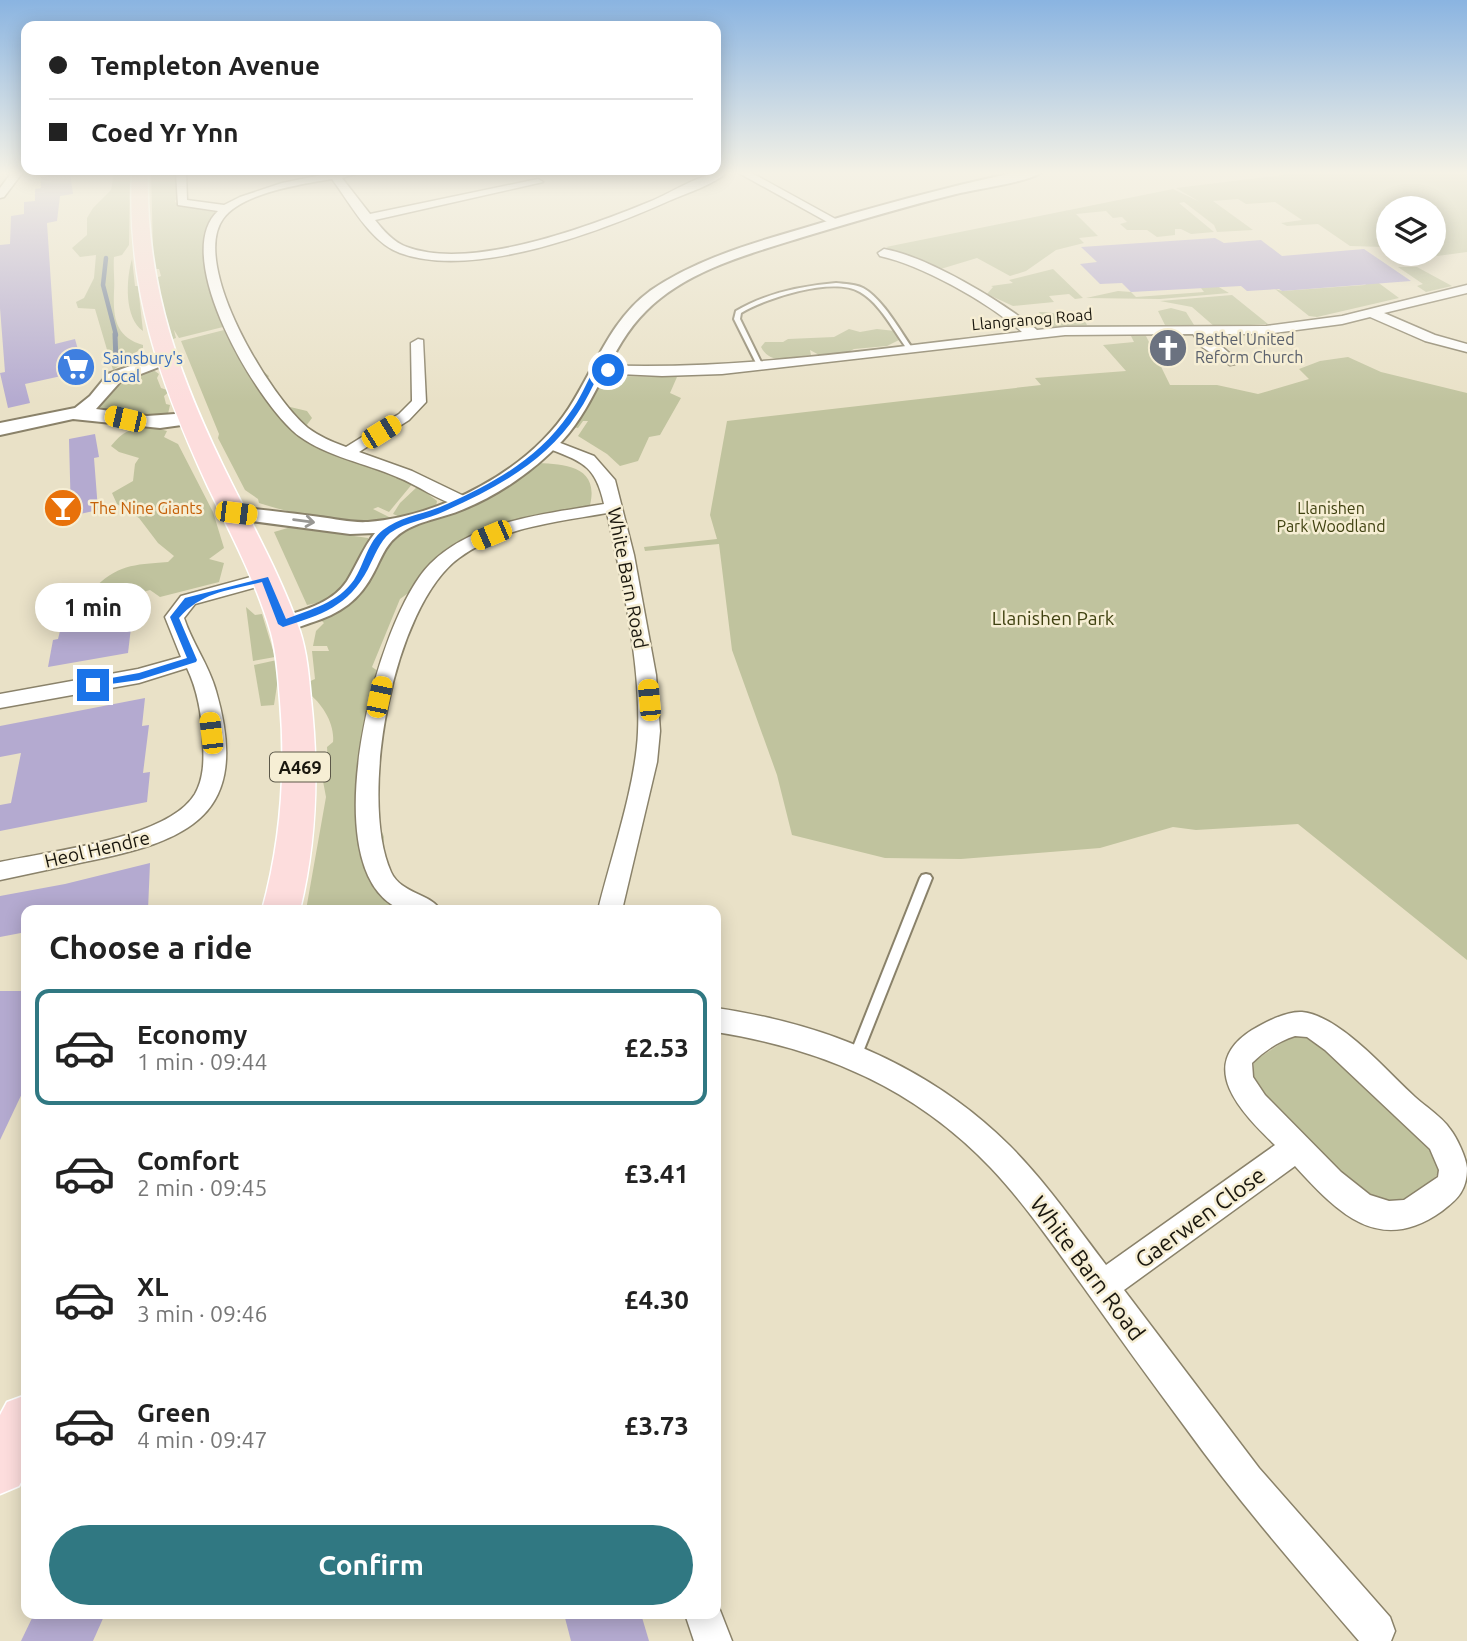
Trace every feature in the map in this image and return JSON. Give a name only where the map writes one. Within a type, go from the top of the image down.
[{"type":"main road","name":"A469","points":[[142,249],[166,358],[189,419],[236,513],[265,579],[283,624],[291,656],[301,753],[296,838],[282,905]]},
{"type":"main road","points":[[0,1467],[21,1430]]},
{"type":"street","points":[[210,249],[214,279],[230,326],[262,382],[290,419],[312,438],[420,480],[460,501]]},
{"type":"street","points":[[403,249],[411,253],[444,257],[483,255],[506,249]]},
{"type":"street","points":[[236,513],[353,527],[401,523],[432,514],[500,481],[550,444],[578,408],[598,369],[633,314],[670,285],[753,249]]},
{"type":"street","points":[[884,253],[896,255],[981,297],[1009,313],[1033,334]]},
{"type":"street","name":"Llangranog Road","points":[[598,369],[682,372],[760,366],[1077,331],[1266,330],[1342,320],[1467,289]]},
{"type":"street","points":[[1370,313],[1430,338],[1467,348]]},
{"type":"street","points":[[1198,332],[1207,344],[1230,361]]},
{"type":"street","points":[[349,452],[404,417],[419,402],[418,343]]},
{"type":"street","points":[[80,413],[96,400],[114,378],[166,358]]},
{"type":"street","points":[[0,429],[80,413],[152,424],[189,419]]},
{"type":"street","name":"White Barn Road","points":[[550,444],[593,461],[607,480],[615,507],[646,674],[649,732],[639,794],[611,905]]},
{"type":"street","points":[[416,905],[406,901],[381,876],[370,829],[375,714],[383,680],[405,618],[425,579],[447,558],[467,545],[528,523],[615,507]]},
{"type":"street","points":[[283,624],[341,600],[357,582],[380,537],[401,523]]},
{"type":"street","name":"Heol Hendre","points":[[0,871],[154,837],[186,820],[210,788],[214,773],[206,691],[174,617],[188,600],[265,579]]},
{"type":"street","points":[[0,701],[139,676],[192,660]]},
{"type":"street","name":"White Barn Road","points":[[721,1021],[774,1028],[855,1057],[926,1096],[987,1143],[1049,1215],[1221,1448],[1284,1526],[1376,1631]]},
{"type":"street","points":[[1301,1024],[1319,1029],[1335,1041],[1440,1139],[1454,1170],[1451,1186],[1417,1210],[1401,1216],[1385,1216],[1366,1210],[1349,1198],[1297,1147],[1245,1091],[1239,1076],[1239,1061],[1244,1051],[1286,1025],[1301,1024]]},
{"type":"street","name":"Gaerwen Close","points":[[1102,1287],[1297,1147]]},
{"type":"street","points":[[706,1619],[713,1641]]},
{"type":"lane","points":[[760,366],[737,319],[738,312],[781,293],[834,285],[848,284],[866,292],[910,349]]},
{"type":"lane","points":[[855,1057],[926,878]]},
{"type":"green space","points":[[73,249],[126,249],[122,255],[114,257],[115,317],[121,331],[143,345],[143,348],[113,370],[95,309],[78,308],[76,302],[84,298],[94,278],[96,255],[80,257]]},
{"type":"green space","points":[[149,249],[211,249],[217,264],[223,327],[179,338],[174,330],[176,338],[173,339],[153,279],[161,276],[159,269],[152,269]]},
{"type":"green space","points":[[889,249],[1062,249],[1026,271],[1010,276],[977,258],[934,271]]},
{"type":"green space","points":[[1446,249],[1467,249],[1467,252],[1446,255]]},
{"type":"green space","points":[[132,259],[143,331],[132,317],[128,298]]},
{"type":"green space","points":[[1398,267],[1417,267],[1452,286],[1426,292],[1417,286],[1423,284]]},
{"type":"green space","points":[[1053,269],[1083,298],[1075,299],[1069,294],[1049,296],[1054,302],[1013,306],[987,294],[993,287],[991,286],[1013,283],[1009,280]]},
{"type":"green space","points":[[1372,278],[1399,298],[1317,317],[1309,316],[1275,289],[1282,291],[1365,285]]},
{"type":"green space","points":[[1205,279],[1229,293],[1160,299],[1086,298],[1118,291],[1131,292],[1136,297],[1204,292],[1201,288]]},
{"type":"green space","points":[[1232,295],[1268,324],[1215,327],[1192,307],[1160,301]]},
{"type":"green space","points":[[1171,308],[1186,312],[1194,325],[1045,327],[1037,324],[1032,317],[1040,314],[1039,312],[1045,312],[1084,319],[1087,325],[1165,325],[1158,311]]},
{"type":"green space","points":[[849,329],[860,332],[877,329],[895,331],[901,339],[887,346],[854,349],[842,355],[821,356],[810,350],[811,355],[783,359],[770,357],[761,347],[765,342],[834,337]]},
{"type":"green space","points":[[224,330],[234,345],[255,357],[259,368],[269,376],[266,381],[269,402],[307,411],[312,418],[297,432],[413,483],[389,512],[378,507],[373,509],[395,520],[362,522],[309,516],[259,503],[258,499],[245,490],[218,438],[219,434],[181,341]]},
{"type":"green space","name":"Llanishen Park","points":[[1131,336],[1146,336],[1170,385],[1217,385],[1258,394],[1309,379],[1299,369],[1320,361],[1348,357],[1381,372],[1467,393],[1467,960],[1298,824],[1196,830],[1173,827],[1100,848],[961,859],[885,858],[792,835],[777,775],[732,650],[719,544],[645,551],[644,547],[717,539],[710,515],[727,421],[1041,385],[1035,378],[1126,371],[1103,345],[1134,342]]},
{"type":"green space","points":[[152,369],[159,374],[157,378],[161,388],[170,391],[164,396],[166,404],[170,405],[168,414],[159,419],[100,410],[100,405],[115,383]]},
{"type":"green space","points":[[621,376],[677,377],[670,393],[681,398],[660,435],[649,437],[638,461],[620,466],[607,454],[578,436],[588,421],[583,421],[578,428],[573,427],[590,402],[587,397],[593,388],[599,386],[603,379],[608,379],[605,386],[609,386],[613,379]]},
{"type":"green space","points":[[149,426],[167,431],[164,437],[178,444],[213,512],[224,548],[209,559],[224,563],[219,582],[160,597],[150,590],[92,607],[91,591],[109,576],[135,565],[168,562],[174,556],[158,543],[139,518],[117,504],[112,493],[133,481],[135,464],[139,458],[119,452],[111,446],[128,431]]},
{"type":"green space","points":[[534,463],[556,464],[576,469],[584,474],[592,491],[590,505],[502,526],[400,599],[372,667],[381,673],[370,716],[365,724],[368,727],[379,794],[380,827],[384,837],[383,853],[372,882],[377,889],[387,889],[394,905],[307,905],[326,797],[323,781],[328,764],[327,747],[333,742],[330,721],[323,708],[308,693],[306,683],[315,679],[312,651],[329,651],[327,646],[313,646],[316,631],[324,623],[321,620],[338,613],[358,597],[354,594],[396,531]]},
{"type":"green space","points":[[418,486],[437,501],[436,506],[402,518],[393,514],[400,503]]},
{"type":"green space","points":[[291,527],[368,538],[368,544],[350,579],[351,586],[322,602],[307,605],[274,532]]},
{"type":"green space","points":[[246,607],[255,615],[262,614],[275,657],[253,661]]},
{"type":"green space","points":[[277,660],[279,672],[274,705],[261,706],[254,665]]},
{"type":"green space","points":[[1292,1036],[1313,1038],[1426,1140],[1439,1162],[1439,1173],[1420,1191],[1396,1203],[1379,1202],[1367,1196],[1318,1153],[1259,1092],[1253,1081],[1254,1061]]},
{"type":"building","points":[[0,249],[49,249],[55,344],[75,339],[84,371],[25,384],[30,403],[8,408],[0,373],[5,372],[0,308]]},
{"type":"building","points":[[1083,249],[1272,249],[1282,256],[1364,249],[1376,257],[1376,266],[1389,266],[1411,281],[1282,291],[1247,291],[1241,286],[1131,292],[1122,283],[1100,284],[1080,264],[1097,262]]},
{"type":"building","points":[[95,434],[99,457],[94,458],[98,510],[71,516],[69,439]]},
{"type":"building","points":[[129,608],[128,620],[132,619],[128,653],[48,667],[53,640],[58,639],[61,627],[106,619],[106,613]]},
{"type":"building","points":[[145,698],[142,726],[149,725],[143,773],[150,772],[147,802],[0,831],[0,805],[11,803],[21,753],[0,757],[0,726]]},
{"type":"building","points":[[150,863],[148,905],[21,905],[21,933],[0,937],[0,896],[65,884]]},
{"type":"building","points":[[0,991],[21,991],[21,1096],[0,1140]]},
{"type":"building","points":[[32,1619],[103,1619],[93,1641],[21,1641]]},
{"type":"building","points":[[565,1619],[642,1619],[649,1641],[571,1641]]},
{"type":"waterway","points":[[106,258],[103,285],[116,335]]},
{"type":"waterway","points":[[115,334],[116,361]]},
{"type":"place","name":"Bethel United Reform Church","points":[[1168,348]]},
{"type":"place","name":"Sainsbury's Local","points":[[76,367]]},
{"type":"place","name":"The Nine Giants","points":[[63,508]]},
{"type":"route","points":[[93,685],[139,676],[192,660],[174,617],[188,600],[205,594],[265,579],[283,624],[333,606],[350,593],[380,537],[401,523],[432,514],[485,490],[533,459],[550,444],[574,414],[598,369],[608,370]]},
{"type":"park label","name":"Llanishen Park Woodland","points":[[1331,517]]}]
